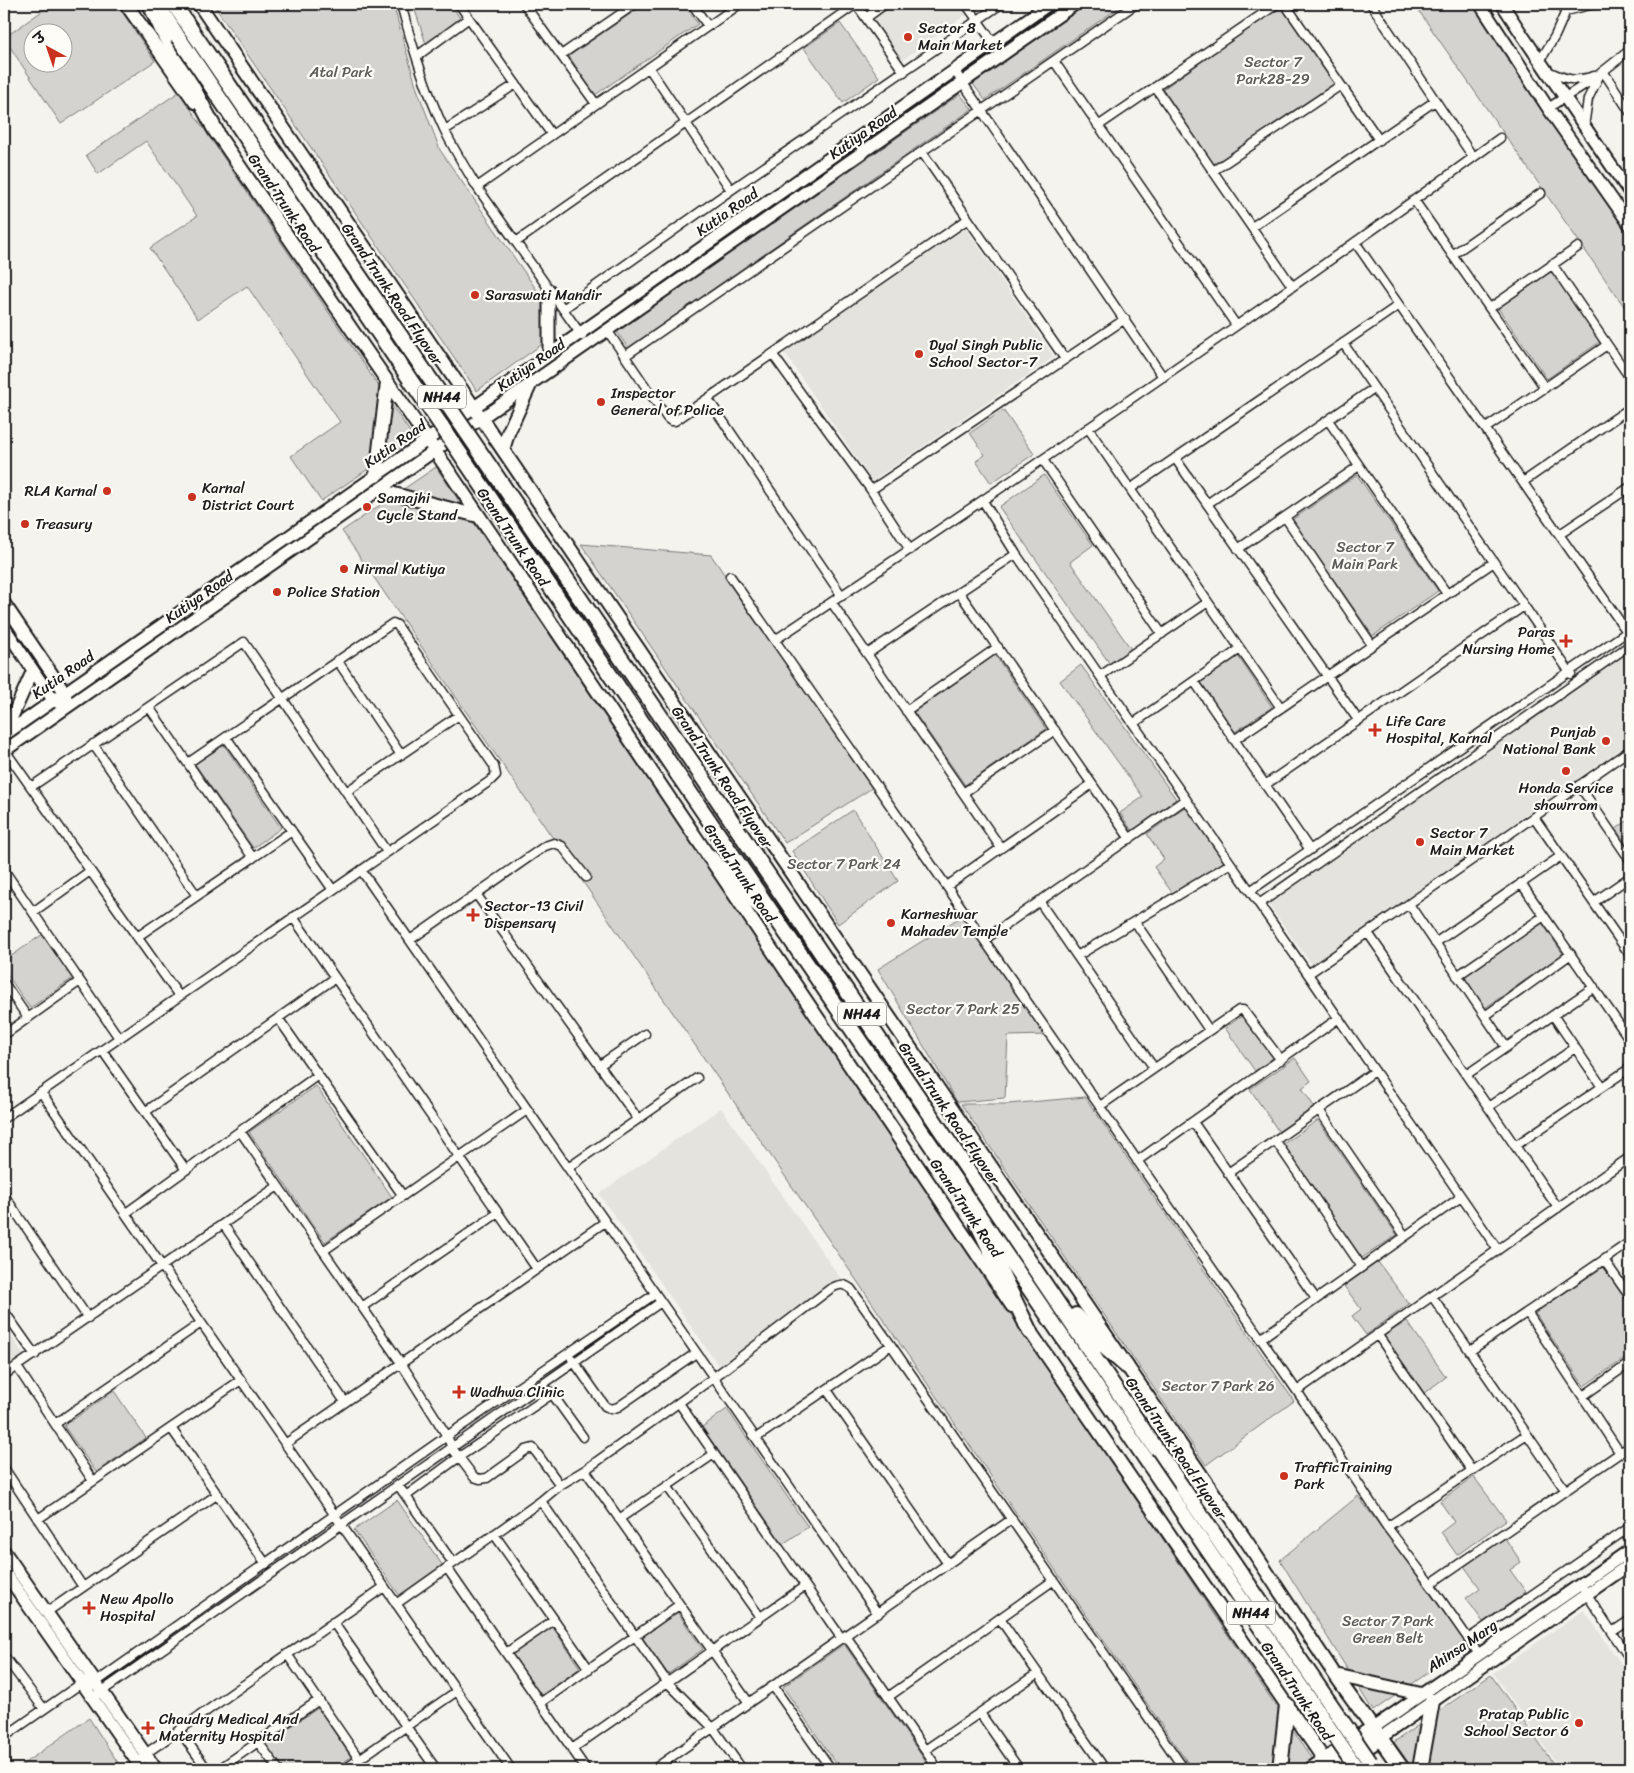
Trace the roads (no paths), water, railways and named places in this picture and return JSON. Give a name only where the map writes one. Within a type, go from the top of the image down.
[{"type":"highway","points":[[150,4],[217,133]]},
{"type":"highway","name":"NH44","points":[[158,4],[178,37],[786,931]]},
{"type":"highway","name":"Grand Trunk Road Flyover","points":[[174,4],[694,765],[1374,1769]]},
{"type":"highway","points":[[709,856],[786,931]]},
{"type":"highway","name":"Grand Trunk Road","points":[[786,931],[970,1202]]},
{"type":"highway","points":[[970,1202],[976,1221],[1030,1332]]},
{"type":"highway","name":"Grand Trunk Road Flyover","points":[[970,1202],[1357,1769]]},
{"type":"highway","points":[[1031,1263],[1098,1341],[1126,1366]]},
{"type":"highway","points":[[1420,1769],[1427,1698]]},
{"type":"highway","points":[[1280,1769],[1287,1705]]},
{"type":"highway","points":[[1377,1733],[1402,1769]]},
{"type":"highway","name":"Ahinsa Marg","points":[[1312,1769],[1330,1767],[1377,1733]]},
{"type":"main road","name":"Grand Trunk Road","points":[[126,4],[217,133],[427,440],[1030,1332],[1330,1767]]},
{"type":"main road","points":[[198,4],[1242,1534],[1335,1675],[1377,1733]]},
{"type":"main road","points":[[376,476],[387,382]]},
{"type":"main road","points":[[503,450],[527,386]]},
{"type":"main road","points":[[379,490],[478,516]]},
{"type":"main road","points":[[1335,1675],[1427,1698]]},
{"type":"street","points":[[401,4],[431,97],[445,130],[477,187],[587,344]]},
{"type":"street","points":[[459,4],[552,135]]},
{"type":"street","points":[[524,4],[596,104]]},
{"type":"street","points":[[561,55],[635,4]]},
{"type":"street","points":[[692,4],[708,26]]},
{"type":"street","points":[[477,187],[740,4]]},
{"type":"street","points":[[516,242],[856,4],[904,72]]},
{"type":"street","points":[[866,18],[885,4]]},
{"type":"street","points":[[966,4],[1002,55]]},
{"type":"street","points":[[563,309],[731,190],[1002,4]]},
{"type":"street","name":"Kutia Road","points":[[4,735],[1050,4]]},
{"type":"street","name":"Kutiya Road","points":[[4,750],[1075,4]]},
{"type":"street","points":[[625,356],[1136,4]]},
{"type":"street","points":[[1098,126],[1277,4]]},
{"type":"street","points":[[1285,4],[1379,140]]},
{"type":"street","points":[[1371,4],[1473,157]]},
{"type":"street","points":[[1480,4],[1548,108],[1628,219]]},
{"type":"street","points":[[1502,4],[1630,194]]},
{"type":"street","points":[[1543,66],[1566,11],[1594,4]]},
{"type":"street","points":[[417,56],[469,18]]},
{"type":"street","points":[[1548,108],[1601,73],[1630,50]]},
{"type":"street","points":[[1054,61],[1236,326]]},
{"type":"street","points":[[1543,66],[1562,78],[1574,80],[1601,73]]},
{"type":"street","points":[[649,68],[731,190]]},
{"type":"street","points":[[954,70],[1163,377]]},
{"type":"street","points":[[1601,73],[1630,112]]},
{"type":"street","points":[[1584,127],[1588,99],[1601,73]]},
{"type":"street","points":[[445,130],[516,84]]},
{"type":"street","points":[[1213,171],[1341,84]]},
{"type":"street","points":[[1155,87],[1292,286]]},
{"type":"street","points":[[1252,227],[1435,101]]},
{"type":"street","points":[[775,640],[983,501],[1163,377],[1500,138]]},
{"type":"street","points":[[922,152],[1065,359]]},
{"type":"street","points":[[1452,255],[1541,193]]},
{"type":"street","points":[[1414,200],[1545,388]]},
{"type":"street","points":[[607,330],[667,418],[675,421],[968,219]]},
{"type":"street","points":[[1250,891],[1570,671],[1629,634],[1355,242]]},
{"type":"street","points":[[1490,308],[1578,247]]},
{"type":"street","points":[[1552,264],[1630,378]]},
{"type":"street","points":[[549,290],[549,355]]},
{"type":"street","points":[[1130,489],[1399,305]]},
{"type":"street","points":[[871,490],[1125,319]]},
{"type":"street","points":[[1343,343],[1577,682]]},
{"type":"street","points":[[1486,428],[1607,345]]},
{"type":"street","points":[[773,355],[871,490],[910,550]]},
{"type":"street","points":[[516,378],[527,386]]},
{"type":"street","points":[[1207,504],[1374,388]]},
{"type":"street","points":[[708,399],[842,596]]},
{"type":"street","points":[[1523,482],[1630,408]]},
{"type":"street","points":[[1328,420],[1447,594]]},
{"type":"street","points":[[1088,428],[1281,708]]},
{"type":"street","points":[[1175,458],[1358,720]]},
{"type":"street","points":[[398,460],[406,471]]},
{"type":"street","points":[[1042,460],[1162,634]]},
{"type":"street","points":[[1238,549],[1360,466]]},
{"type":"street","points":[[1560,534],[1629,492]]},
{"type":"street","points":[[983,501],[1016,554],[1498,1250]]},
{"type":"street","points":[[324,512],[330,524]]},
{"type":"street","points":[[1285,517],[1372,645]]},
{"type":"street","points":[[867,654],[1016,554]]},
{"type":"street","points":[[1234,740],[1494,562]]},
{"type":"street","points":[[730,576],[1100,1106],[1297,1392],[1387,1527],[1479,1654]]},
{"type":"street","points":[[959,592],[1130,839]]},
{"type":"street","points":[[1100,676],[1208,602]]},
{"type":"street","points":[[832,603],[1001,848]]},
{"type":"street","points":[[4,605],[64,693],[67,707]]},
{"type":"street","points":[[1265,785],[1524,606]]},
{"type":"street","points":[[4,1118],[496,775],[494,766],[397,625],[393,623],[188,763]]},
{"type":"street","points":[[4,627],[54,700],[67,707]]},
{"type":"street","points":[[31,787],[244,642],[386,852]]},
{"type":"street","points":[[1259,904],[1630,645]]},
{"type":"street","points":[[906,711],[998,647]]},
{"type":"street","points":[[1134,723],[1240,649]]},
{"type":"street","points":[[337,660],[401,755]]},
{"type":"street","points":[[4,735],[33,670]]},
{"type":"street","points":[[1194,681],[1310,850]]},
{"type":"street","points":[[149,706],[253,858]]},
{"type":"street","points":[[346,792],[459,715]]},
{"type":"street","points":[[963,793],[1055,730]]},
{"type":"street","points":[[1480,733],[1487,744]]},
{"type":"street","points":[[226,737],[333,890]]},
{"type":"street","points":[[93,744],[197,896]]},
{"type":"street","points":[[4,750],[179,996]]},
{"type":"street","points":[[1308,974],[1579,785],[1629,754]]},
{"type":"street","points":[[947,886],[1092,784]]},
{"type":"street","points":[[1579,785],[1630,860]]},
{"type":"street","points":[[984,940],[1186,799]]},
{"type":"street","points":[[1380,802],[1387,814]]},
{"type":"street","points":[[1534,817],[1594,902],[1628,945],[1630,955]]},
{"type":"street","points":[[137,937],[292,831]]},
{"type":"street","points":[[410,940],[545,846],[554,843],[562,846],[586,877]]},
{"type":"street","points":[[1435,943],[1561,856]]},
{"type":"street","points":[[1077,956],[1230,864]]},
{"type":"street","points":[[4,870],[119,1038]]},
{"type":"street","points":[[361,870],[878,1614]]},
{"type":"street","points":[[32,912],[90,871]]},
{"type":"street","points":[[1594,902],[1630,877]]},
{"type":"street","points":[[1521,883],[1630,1040]]},
{"type":"street","points":[[476,894],[638,1118]]},
{"type":"street","points":[[1039,901],[1154,1068]]},
{"type":"street","points":[[1408,904],[1506,1047]]},
{"type":"street","points":[[1458,976],[1544,916]]},
{"type":"street","points":[[293,917],[537,1269]]},
{"type":"street","points":[[1135,922],[1209,1030]]},
{"type":"street","points":[[1368,933],[1558,1208]]},
{"type":"street","points":[[1485,1016],[1571,954]]},
{"type":"street","points":[[145,1112],[335,978]]},
{"type":"street","points":[[4,1035],[80,981]]},
{"type":"street","points":[[4,983],[28,1018]]},
{"type":"street","points":[[1466,1075],[1594,987]]},
{"type":"street","points":[[1100,1106],[1241,1009],[1281,1060]]},
{"type":"street","points":[[1553,1015],[1602,1087]]},
{"type":"street","points":[[278,1018],[402,1196]]},
{"type":"street","points":[[1137,1160],[1339,1018]]},
{"type":"street","points":[[600,1065],[645,1034]]},
{"type":"street","points":[[1488,1107],[1575,1048]]},
{"type":"street","points":[[102,1050],[186,1170]]},
{"type":"street","points":[[1515,1146],[1630,1068]]},
{"type":"street","points":[[1228,1173],[1375,1071]]},
{"type":"street","points":[[126,1213],[318,1075]]},
{"type":"street","points":[[568,1168],[697,1078]]},
{"type":"street","points":[[42,1092],[511,1769]]},
{"type":"street","points":[[323,1250],[527,1110]]},
{"type":"street","points":[[1319,1110],[1406,1236]]},
{"type":"street","points":[[1193,1122],[1316,1299]]},
{"type":"street","points":[[240,1131],[401,1363],[447,1436],[452,1448],[474,1477],[480,1479],[487,1478],[526,1450],[533,1448],[560,1485]]},
{"type":"street","points":[[1275,1140],[1362,1267]]},
{"type":"street","points":[[1297,1392],[1630,1157]]},
{"type":"street","points":[[4,1375],[278,1186]]},
{"type":"street","points":[[4,1195],[88,1318]]},
{"type":"street","points":[[1260,1339],[1461,1197]]},
{"type":"street","points":[[362,1307],[498,1214]]},
{"type":"street","points":[[285,1444],[605,1222]]},
{"type":"street","points":[[223,1224],[345,1402]]},
{"type":"street","points":[[1470,1351],[1630,1242]]},
{"type":"street","points":[[1604,1260],[1630,1297]]},
{"type":"street","points":[[396,1604],[560,1485],[585,1470],[679,1403],[838,1284],[844,1284],[851,1289],[891,1345],[1184,1769]]},
{"type":"street","points":[[92,1687],[447,1436],[655,1294]]},
{"type":"street","points":[[1432,1296],[1566,1491]]},
{"type":"street","points":[[4,1737],[44,1709],[92,1687],[341,1525],[661,1302]]},
{"type":"street","points":[[4,1312],[35,1355]]},
{"type":"street","points":[[1528,1312],[1620,1453]]},
{"type":"street","points":[[54,1424],[201,1323]]},
{"type":"street","points":[[1377,1334],[1472,1471]]},
{"type":"street","points":[[756,1438],[891,1345]]},
{"type":"street","points":[[568,1354],[605,1406],[610,1409],[618,1407],[696,1353]]},
{"type":"street","points":[[1583,1396],[1630,1364]]},
{"type":"street","points":[[17,1367],[93,1481]]},
{"type":"street","points":[[38,1519],[241,1380]]},
{"type":"street","points":[[545,1384],[583,1437]]},
{"type":"street","points":[[827,1390],[948,1564]]},
{"type":"street","points":[[406,1496],[459,1457],[552,1394]]},
{"type":"street","points":[[679,1403],[805,1586],[888,1697],[938,1769]]},
{"type":"street","points":[[171,1428],[266,1564]]},
{"type":"street","points":[[1387,1527],[1527,1434]]},
{"type":"street","points":[[1430,1584],[1630,1446]]},
{"type":"street","points":[[619,1519],[714,1454]]},
{"type":"street","points":[[4,1468],[82,1587]]},
{"type":"street","points":[[585,1470],[749,1703]]},
{"type":"street","points":[[398,1485],[506,1653],[586,1769]]},
{"type":"street","points":[[667,1486],[760,1618]]},
{"type":"street","points":[[47,1612],[218,1494]]},
{"type":"street","points":[[541,1500],[667,1682],[713,1728],[742,1769]]},
{"type":"street","points":[[654,1769],[1012,1519]]},
{"type":"street","points":[[1468,1639],[1630,1527]]},
{"type":"street","points":[[494,1534],[589,1669]]},
{"type":"street","name":"Ahinsa Marg","points":[[1377,1733],[1583,1590],[1630,1550]]},
{"type":"street","points":[[4,1551],[47,1612],[139,1768]]},
{"type":"street","name":"Ahinsa Marg","points":[[1427,1698],[1479,1654],[1583,1590],[1630,1564]]},
{"type":"street","points":[[4,1571],[156,1769]]},
{"type":"street","points":[[888,1697],[1054,1580]]},
{"type":"street","points":[[572,1749],[805,1586]]},
{"type":"street","points":[[139,1768],[145,1754],[384,1587]]},
{"type":"street","points":[[1583,1590],[1630,1659]]},
{"type":"street","points":[[540,1703],[679,1605]]},
{"type":"street","points":[[1000,1619],[1105,1769]]},
{"type":"street","points":[[506,1653],[554,1620]]},
{"type":"street","points":[[1612,1632],[1630,1620]]},
{"type":"street","points":[[333,1622],[436,1769]]},
{"type":"street","points":[[287,1654],[360,1759]]},
{"type":"street","points":[[4,1656],[44,1709]]},
{"type":"street","points":[[925,1750],[1038,1673]]},
{"type":"street","points":[[773,1686],[831,1769]]},
{"type":"street","points":[[345,1769],[457,1692]]},
{"type":"street","points":[[220,1769],[319,1700]]},
{"type":"street","points":[[980,1712],[1020,1769]]},
{"type":"street","points":[[179,1730],[207,1769]]},
{"type":"street","points":[[258,1742],[278,1769]]},
{"type":"place","name":"Sector 8 Main Market","points":[[908,37]]},
{"type":"place","name":"Saraswati Mandir","points":[[475,295]]},
{"type":"place","name":"Dyal Singh Public School Sector-7","points":[[919,354]]},
{"type":"place","name":"Inspector General of Police","points":[[601,402]]},
{"type":"place","name":"RLA Karnal","points":[[107,491]]},
{"type":"place","name":"Karnal District Court","points":[[192,497]]},
{"type":"place","name":"Samajhi Cycle Stand","points":[[367,507]]},
{"type":"place","name":"Treasury","points":[[25,524]]},
{"type":"place","name":"Nirmal Kutiya","points":[[344,569]]},
{"type":"place","name":"Police Station","points":[[277,592]]},
{"type":"place","name":"Paras Nursing Home","points":[[1566,641]]},
{"type":"place","name":"Life Care Hospital, Karnal","points":[[1375,730]]},
{"type":"place","name":"Punjab National Bank","points":[[1606,741]]},
{"type":"place","name":"Honda Service showrrom","points":[[1566,771]]},
{"type":"place","name":"Sector 7 Main Market","points":[[1420,842]]},
{"type":"place","name":"Sector-13 Civil Dispensary","points":[[473,915]]},
{"type":"place","name":"Karneshwar Mahadev Temple","points":[[891,923]]},
{"type":"place","name":"Wadhwa Clinic","points":[[459,1392]]},
{"type":"place","name":"TrafficTraining Park","points":[[1284,1476]]},
{"type":"place","name":"New Apollo Hospital","points":[[89,1608]]},
{"type":"place","name":"Pratap Public School Sector 6","points":[[1579,1723]]},
{"type":"place","name":"Chaudry Medical And Maternity Hospital","points":[[148,1728]]},
{"type":"park label","name":"Sector 7 Park28-29","points":[[1273,70]]},
{"type":"park label","name":"Atal Park","points":[[341,72]]},
{"type":"park label","name":"Sector 7 Main Park","points":[[1365,556]]},
{"type":"park label","name":"Sector 7 Park 24","points":[[844,864]]},
{"type":"park label","name":"Sector 7 Park 25","points":[[963,1009]]},
{"type":"park label","name":"Sector 7 Park 26","points":[[1218,1386]]},
{"type":"park label","name":"Sector 7 Park Green Belt","points":[[1388,1630]]}]
